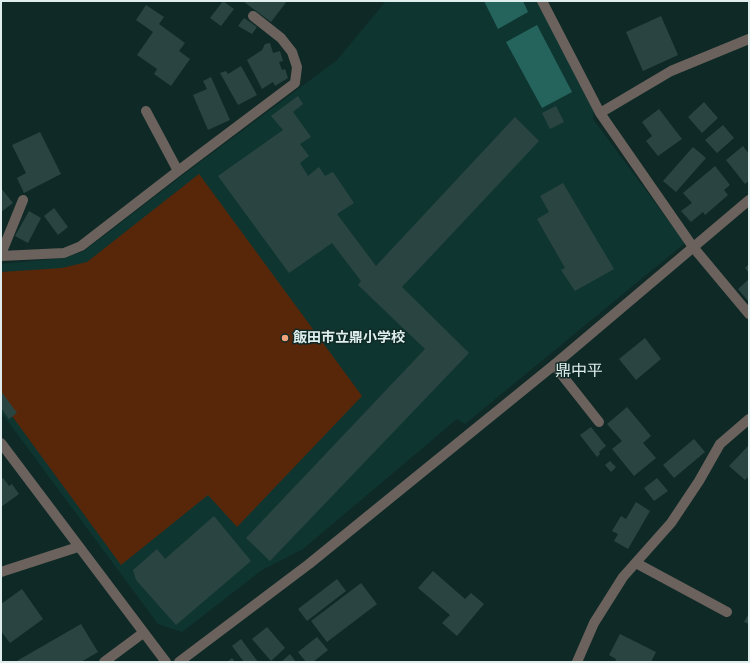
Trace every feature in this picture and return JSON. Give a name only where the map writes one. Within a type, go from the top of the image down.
[{"type":"street","points":[[542,1],[600,113],[693,247],[749,314]]},
{"type":"street","points":[[23,200],[1,255],[64,253],[81,246],[295,83],[297,67],[292,52],[281,38],[253,16]]},
{"type":"street","points":[[600,113],[671,71],[749,39]]},
{"type":"street","points":[[146,111],[178,171]]},
{"type":"street","points":[[179,662],[309,564],[554,365],[749,200]]},
{"type":"street","points":[[554,365],[598,422]]},
{"type":"street","points":[[577,662],[594,623],[623,577],[671,522],[699,481],[720,444],[749,419]]},
{"type":"street","points":[[1,443],[166,662]]},
{"type":"street","points":[[1,572],[78,547]]},
{"type":"street","points":[[636,563],[727,612]]},
{"type":"street","points":[[104,662],[143,633]]},
{"type":"shaded area","name":"飯田市立鼎小学校","points":[[386,1],[538,1],[593,110],[593,119],[685,243],[465,424],[457,419],[303,549],[262,570],[182,632],[158,624],[1,412],[1,264],[65,258],[84,251],[337,60]]},
{"type":"shaded area","points":[[484,1],[523,1],[528,12],[498,29]]},
{"type":"shaded area","points":[[537,25],[572,92],[542,108],[506,42]]},
{"type":"shaded area","points":[[199,174],[362,396],[237,527],[208,495],[121,565],[1,401],[1,272],[62,268],[87,262]]},
{"type":"building","points":[[223,1],[234,9],[221,26],[210,18]]},
{"type":"building","points":[[287,1],[271,22],[244,2]]},
{"type":"building","points":[[146,5],[164,17],[159,24],[185,43],[179,51],[190,59],[171,86],[154,74],[157,69],[137,55],[153,32],[136,20]]},
{"type":"building","points":[[661,16],[678,55],[643,71],[626,32]]},
{"type":"building","points":[[244,18],[257,27],[252,34],[238,26]]},
{"type":"building","points":[[270,43],[273,53],[280,51],[283,61],[279,62],[282,70],[285,69],[288,78],[275,86],[273,82],[262,89],[247,60],[262,50],[265,44]]},
{"type":"building","points":[[241,66],[257,95],[238,105],[220,73],[226,71],[228,74]]},
{"type":"building","points":[[211,77],[230,120],[208,130],[193,95],[207,89],[203,81]]},
{"type":"building","points":[[298,96],[303,104],[293,112],[311,137],[300,144],[309,156],[300,163],[308,176],[319,167],[325,176],[333,172],[354,203],[337,214],[376,266],[515,117],[539,141],[402,287],[469,353],[270,561],[246,538],[425,349],[358,285],[361,281],[332,243],[289,273],[218,176],[283,130],[271,116]]},
{"type":"building","points":[[704,102],[718,118],[702,133],[688,117]]},
{"type":"building","points":[[556,106],[564,122],[550,129],[542,113]]},
{"type":"building","points":[[659,109],[682,139],[658,156],[646,141],[652,136],[642,122]]},
{"type":"building","points":[[723,125],[734,138],[717,153],[705,140]]},
{"type":"building","points":[[40,132],[61,174],[24,193],[17,178],[26,173],[12,145]]},
{"type":"building","points":[[743,146],[749,154],[749,181],[745,184],[726,160]]},
{"type":"building","points":[[693,147],[706,158],[676,192],[663,181]]},
{"type":"building","points":[[715,166],[730,185],[724,190],[728,195],[705,215],[703,212],[691,222],[681,211],[692,203],[683,193]]},
{"type":"building","points":[[563,183],[614,269],[575,291],[561,270],[565,268],[537,219],[549,212],[540,196]]},
{"type":"building","points":[[1,188],[13,203],[1,212]]},
{"type":"building","points":[[54,208],[68,227],[58,235],[44,216]]},
{"type":"building","points":[[29,211],[41,218],[28,243],[15,236]]},
{"type":"building","points":[[749,264],[749,273],[745,268]]},
{"type":"building","points":[[749,279],[749,302],[738,289]]},
{"type":"building","points":[[645,338],[661,359],[636,380],[619,359]]},
{"type":"building","points":[[1,391],[17,413],[9,419],[1,408]]},
{"type":"building","points":[[627,407],[651,436],[643,443],[656,458],[634,476],[612,449],[622,441],[607,424]]},
{"type":"building","points":[[591,427],[606,446],[599,452],[600,454],[597,457],[580,435]]},
{"type":"building","points":[[694,439],[705,452],[674,478],[663,465]]},
{"type":"building","points":[[749,445],[749,476],[745,480],[729,466]]},
{"type":"building","points":[[610,461],[616,467],[611,472],[605,465]]},
{"type":"building","points":[[3,478],[9,486],[12,484],[19,494],[1,507],[1,479]]},
{"type":"building","points":[[657,478],[668,491],[654,501],[644,488]]},
{"type":"building","points":[[636,502],[650,511],[628,549],[614,541],[618,534],[612,531],[621,516],[626,519]]},
{"type":"building","points":[[214,516],[251,561],[176,625],[136,580],[133,570],[157,549],[165,559]]},
{"type":"building","points":[[433,571],[465,599],[471,593],[484,604],[457,636],[442,623],[450,615],[418,588]]},
{"type":"building","points":[[337,579],[346,591],[307,621],[298,609]]},
{"type":"building","points":[[361,583],[377,604],[327,642],[311,621]]},
{"type":"building","points":[[22,589],[43,619],[10,643],[1,631],[1,604]]},
{"type":"building","points":[[749,613],[749,624],[744,622]]},
{"type":"building","points":[[81,624],[98,652],[81,662],[15,662]]},
{"type":"building","points":[[267,627],[285,648],[271,661],[252,639]]},
{"type":"building","points":[[620,634],[656,652],[651,662],[615,662],[616,659],[609,655]]},
{"type":"building","points":[[317,637],[328,650],[313,662],[306,662],[298,652]]},
{"type":"building","points":[[241,639],[258,662],[244,662],[232,646]]},
{"type":"building","points":[[290,654],[296,662],[281,662]]},
{"type":"building","points":[[232,658],[235,662],[227,662]]},
{"type":"place","name":"飯田市立鼎小学校","points":[[285,338]]},
{"type":"district","name":"鼎中平","points":[[579,371]]}]
